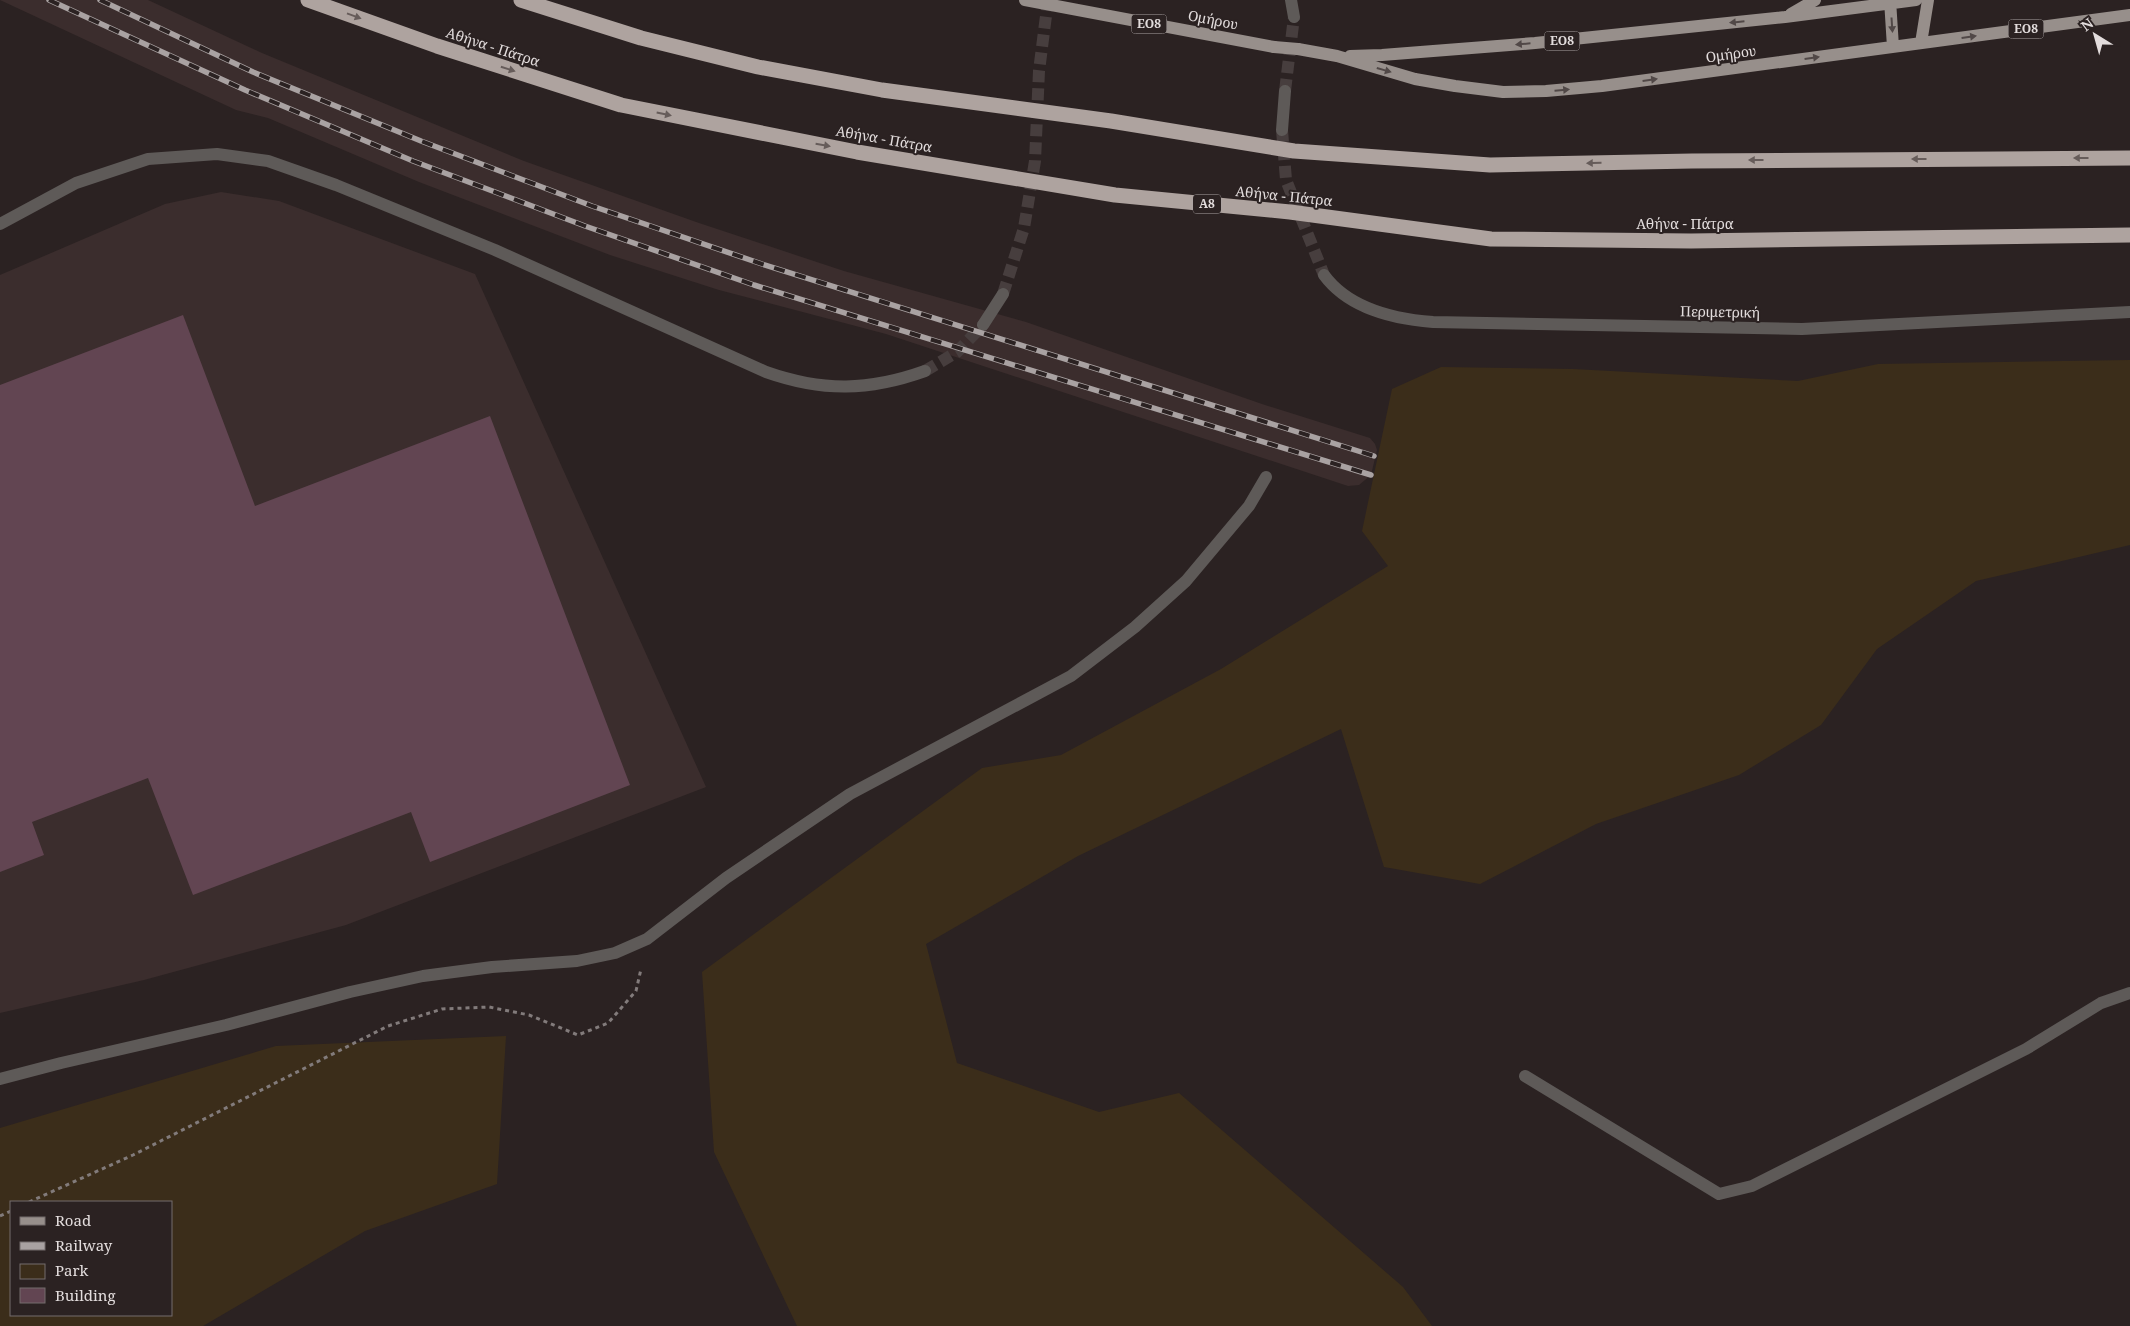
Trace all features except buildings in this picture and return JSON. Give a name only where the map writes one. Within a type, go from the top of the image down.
[{"type":"highway","name":"Αθήνα - Πάτρα","points":[[308,0],[437,46],[621,106],[857,152],[1115,194],[1290,212],[1492,238],[1691,241],[2130,234]]},
{"type":"highway","points":[[521,0],[641,38],[758,67],[882,90],[1111,121],[1294,151],[1490,166],[1702,161],[2130,158]]},
{"type":"main road","name":"Ομήρου","points":[[1025,0],[1274,47],[1337,56],[1415,79],[1503,92],[1546,91],[1602,86],[2130,15]]},
{"type":"main road","points":[[1785,17],[1815,0]]},
{"type":"main road","name":"Ομήρου","points":[[1337,56],[1382,55],[1535,43],[1785,17],[1890,1],[1916,0]]},
{"type":"main road","points":[[1921,43],[1928,0]]},
{"type":"main road","points":[[1890,1],[1893,47]]},
{"type":"street","points":[[1291,0],[1294,17],[1295,0]]},
{"type":"street","points":[[1282,130],[1284,91]]},
{"type":"street","points":[[0,224],[76,183],[148,159],[217,154],[268,161],[336,185],[495,250],[766,372],[794,382],[821,387],[850,388],[880,384],[925,371]]},
{"type":"street","name":"Περιμετρική","points":[[1324,274],[1333,288],[1379,313],[1404,320],[1433,322],[1802,329],[2130,312]]},
{"type":"street","points":[[983,325],[1003,294]]},
{"type":"street","points":[[0,1079],[226,1025],[350,992],[423,976],[492,967],[577,961],[616,954],[647,939],[726,878],[850,794],[1071,676],[1135,627],[1186,581],[1249,506],[1266,477]]},
{"type":"street","points":[[1525,1076],[1719,1194],[1752,1186],[2026,1049],[2101,1003],[2130,993]]},
{"type":"path","points":[[31,1201],[133,1155],[388,1026],[442,1009],[489,1007],[529,1015],[578,1034],[608,1023],[636,991],[647,939]]},
{"type":"shaded area","points":[[0,0],[148,0],[262,53],[524,161],[699,223],[844,271],[1026,322],[1262,404],[1370,438],[1377,450],[1371,475],[1359,485],[1348,486],[886,334],[719,290],[610,255],[419,182],[268,118],[236,110]]},
{"type":"shaded area","points":[[221,192],[279,201],[475,274],[706,787],[346,925],[144,980],[0,1013],[0,275],[165,204]]},
{"type":"green space","points":[[2130,360],[2130,545],[1976,581],[1877,649],[1821,725],[1739,775],[1596,824],[1480,884],[1384,867],[1341,729],[1078,856],[926,944],[957,1063],[1099,1112],[1179,1093],[1403,1287],[1432,1326],[797,1326],[714,1152],[702,972],[982,768],[1061,755],[1221,669],[1388,566],[1362,531],[1392,389],[1441,367],[1573,369],[1798,381],[1878,364]]},
{"type":"green space","points":[[506,1036],[497,1184],[365,1231],[203,1326],[0,1326],[0,1128],[276,1046]]},
{"type":"tunnel","points":[[1003,294],[1024,228],[1035,161],[1039,71],[1048,0]]},
{"type":"tunnel","points":[[1285,91],[1294,17]]},
{"type":"tunnel","points":[[1282,130],[1286,180],[1324,275]]},
{"type":"tunnel","points":[[925,371],[957,352],[983,325]]},
{"type":"railway","points":[[49,0],[245,90],[413,161],[585,226],[754,285],[1371,475]]},
{"type":"railway","points":[[100,0],[253,72],[421,141],[592,206],[762,264],[1374,456]]}]
